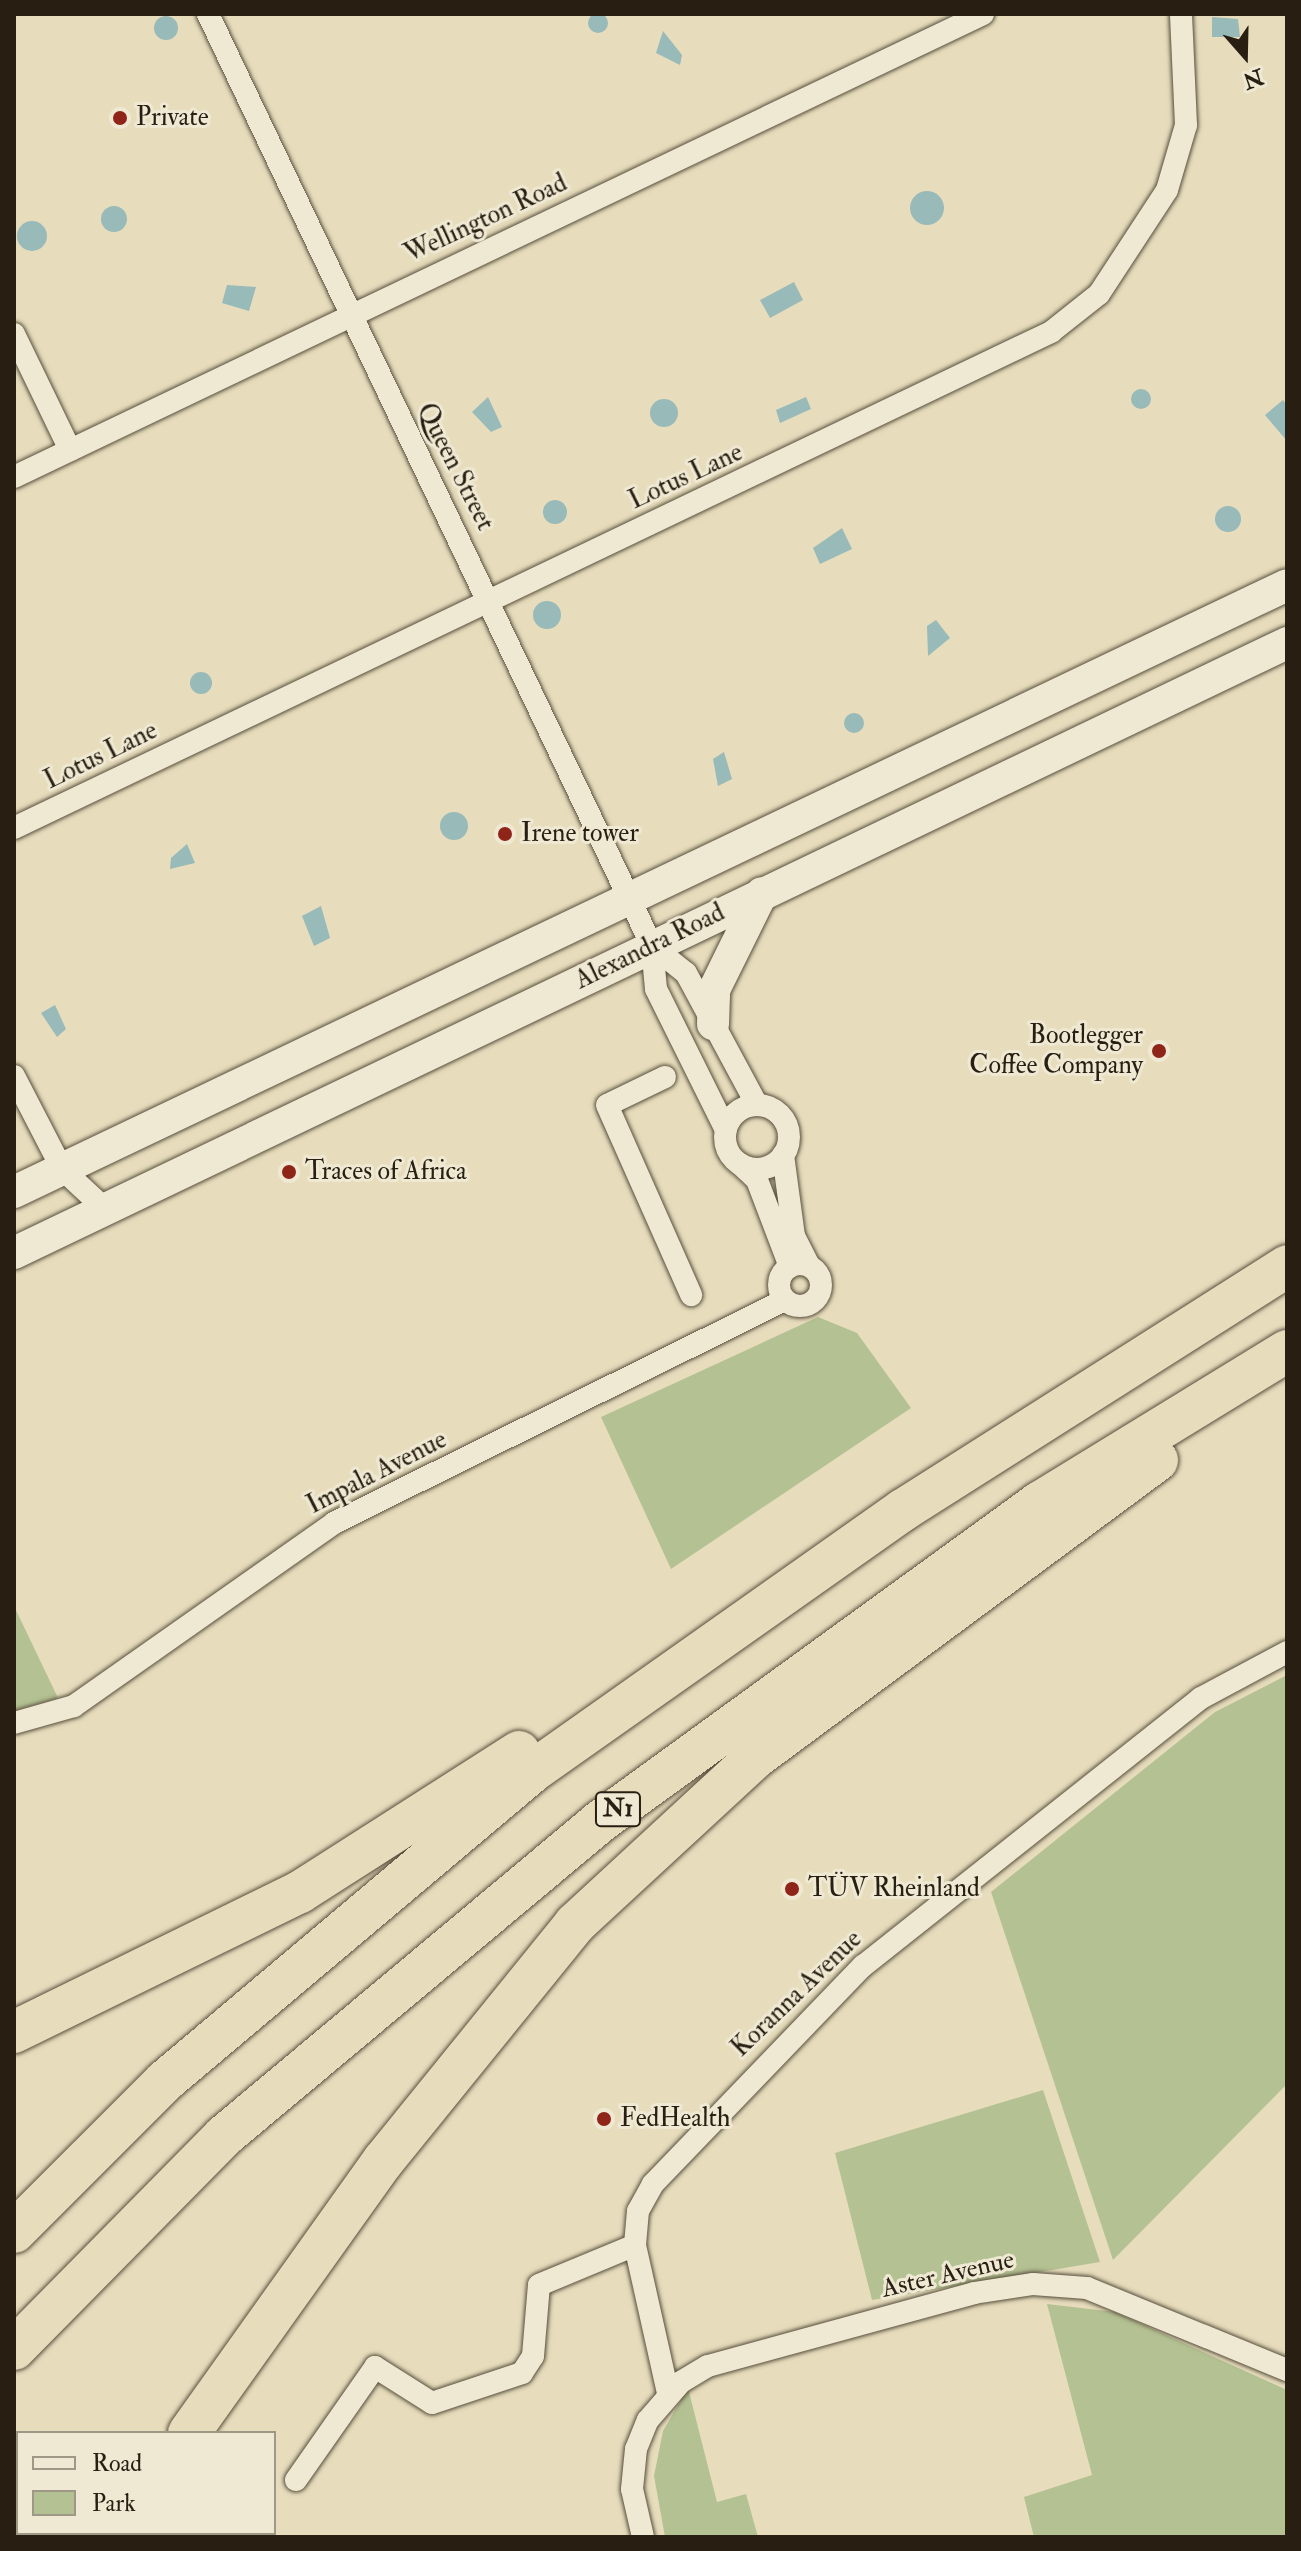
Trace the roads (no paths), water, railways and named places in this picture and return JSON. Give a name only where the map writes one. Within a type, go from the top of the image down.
[{"type":"highway","points":[[14,2232],[165,2081],[533,1771],[903,1510],[1287,1266]]},
{"type":"highway","name":"N1","points":[[14,2349],[224,2136],[598,1823],[1039,1503],[1287,1351]]},
{"type":"highway","points":[[190,2431],[450,2073],[549,1952],[643,1857],[808,1717],[1287,1364]]},
{"type":"highway","points":[[14,2032],[300,1892],[795,1564],[903,1510]]},
{"type":"main road","name":"Alexandra Road","points":[[14,1192],[632,903],[1287,585]]},
{"type":"main road","name":"Alexandra Road","points":[[14,1253],[1287,643]]},
{"type":"main road","points":[[713,1024],[714,990],[762,893]]},
{"type":"street","name":"Queen Street","points":[[208,14],[348,315],[490,601],[652,946]]},
{"type":"street","name":"Wellington Road","points":[[14,477],[983,14]]},
{"type":"street","name":"Lotus Lane","points":[[14,828],[1004,356],[1086,307],[1140,240],[1170,180],[1188,96],[1181,14]]},
{"type":"street","points":[[14,334],[70,450]]},
{"type":"street","points":[[652,946],[686,973],[757,1105],[785,1122],[783,1155],[799,1266]]},
{"type":"street","points":[[652,946],[656,989],[726,1130],[727,1148],[757,1180],[799,1266],[821,1278],[818,1296],[806,1305],[785,1300],[780,1280],[799,1266]]},
{"type":"street","points":[[14,1076],[62,1169],[105,1209]]},
{"type":"street","points":[[665,1077],[607,1105],[691,1295]]},
{"type":"street","points":[[726,1130],[733,1115],[757,1105]]},
{"type":"street","points":[[740,1164],[768,1166],[783,1155]]},
{"type":"street","name":"Impala Avenue","points":[[14,1723],[74,1706],[334,1523],[785,1300]]},
{"type":"street","name":"Koranna Avenue","points":[[668,2393],[635,2245],[638,2211],[653,2184],[821,2004],[1164,1726],[1287,1652]]},
{"type":"street","points":[[296,2480],[375,2367],[432,2403],[522,2373],[533,2356],[539,2285],[635,2245]]},
{"type":"street","name":"Aster Avenue","points":[[668,2393],[708,2366],[974,2293],[1033,2284],[1118,2296],[1287,2370]]},
{"type":"street","points":[[643,2537],[632,2489],[636,2449],[668,2393]]},
{"type":"water","points":[[598,13],[605,16],[608,23],[605,30],[598,33],[591,30],[588,23],[591,16]]},
{"type":"water","points":[[161,16],[171,16],[178,23],[178,33],[171,40],[161,40],[154,33],[154,23]]},
{"type":"water","points":[[1212,17],[1238,19],[1240,37],[1212,37]]},
{"type":"water","points":[[663,31],[682,55],[680,65],[656,53]]},
{"type":"water","points":[[927,191],[939,196],[944,208],[939,220],[927,225],[915,220],[910,208],[915,196]]},
{"type":"water","points":[[114,206],[123,210],[127,219],[123,228],[114,232],[105,228],[101,219],[105,210]]},
{"type":"water","points":[[32,221],[43,225],[47,236],[43,247],[32,251],[21,247],[17,236],[21,225]]},
{"type":"water","points":[[794,282],[803,300],[770,318],[760,300]]},
{"type":"water","points":[[227,285],[256,287],[249,311],[222,303]]},
{"type":"water","points":[[1137,389],[1145,389],[1151,399],[1145,409],[1137,409],[1131,403],[1131,395]]},
{"type":"water","points":[[488,397],[502,427],[491,432],[472,412]]},
{"type":"water","points":[[806,397],[811,409],[780,423],[776,410]]},
{"type":"water","points":[[664,399],[674,403],[678,413],[674,423],[664,427],[654,423],[650,413],[654,403]]},
{"type":"water","points":[[1283,400],[1287,405],[1287,441],[1265,415]]},
{"type":"water","points":[[555,500],[564,503],[567,512],[564,521],[555,524],[546,521],[543,512],[546,503]]},
{"type":"water","points":[[1228,506],[1237,510],[1241,519],[1237,528],[1228,532],[1219,528],[1215,519],[1219,510]]},
{"type":"water","points":[[842,528],[852,549],[820,564],[813,548]]},
{"type":"water","points":[[547,601],[557,605],[561,615],[557,625],[547,629],[537,625],[533,615],[537,605]]},
{"type":"water","points":[[936,620],[950,638],[928,656],[927,626]]},
{"type":"water","points":[[201,672],[209,675],[212,683],[209,691],[201,694],[193,691],[190,683],[193,675]]},
{"type":"water","points":[[850,713],[858,713],[864,723],[858,733],[850,733],[844,727],[844,719]]},
{"type":"water","points":[[724,752],[732,779],[718,786],[713,759]]},
{"type":"water","points":[[454,812],[464,816],[468,826],[464,836],[454,840],[444,836],[440,826],[444,816]]},
{"type":"water","points":[[187,844],[195,863],[170,869],[171,858]]},
{"type":"water","points":[[321,906],[330,938],[314,946],[302,916]]},
{"type":"water","points":[[55,1005],[66,1029],[57,1037],[41,1013]]},
{"type":"place","name":"Private","points":[[120,118]]},
{"type":"place","name":"Irene tower","points":[[505,834]]},
{"type":"place","name":"Bootlegger Coffee Company","points":[[1159,1051]]},
{"type":"place","name":"Traces of Africa","points":[[289,1172]]},
{"type":"place","name":"TÜV Rheinland","points":[[792,1889]]},
{"type":"place","name":"FedHealth","points":[[604,2119]]}]
